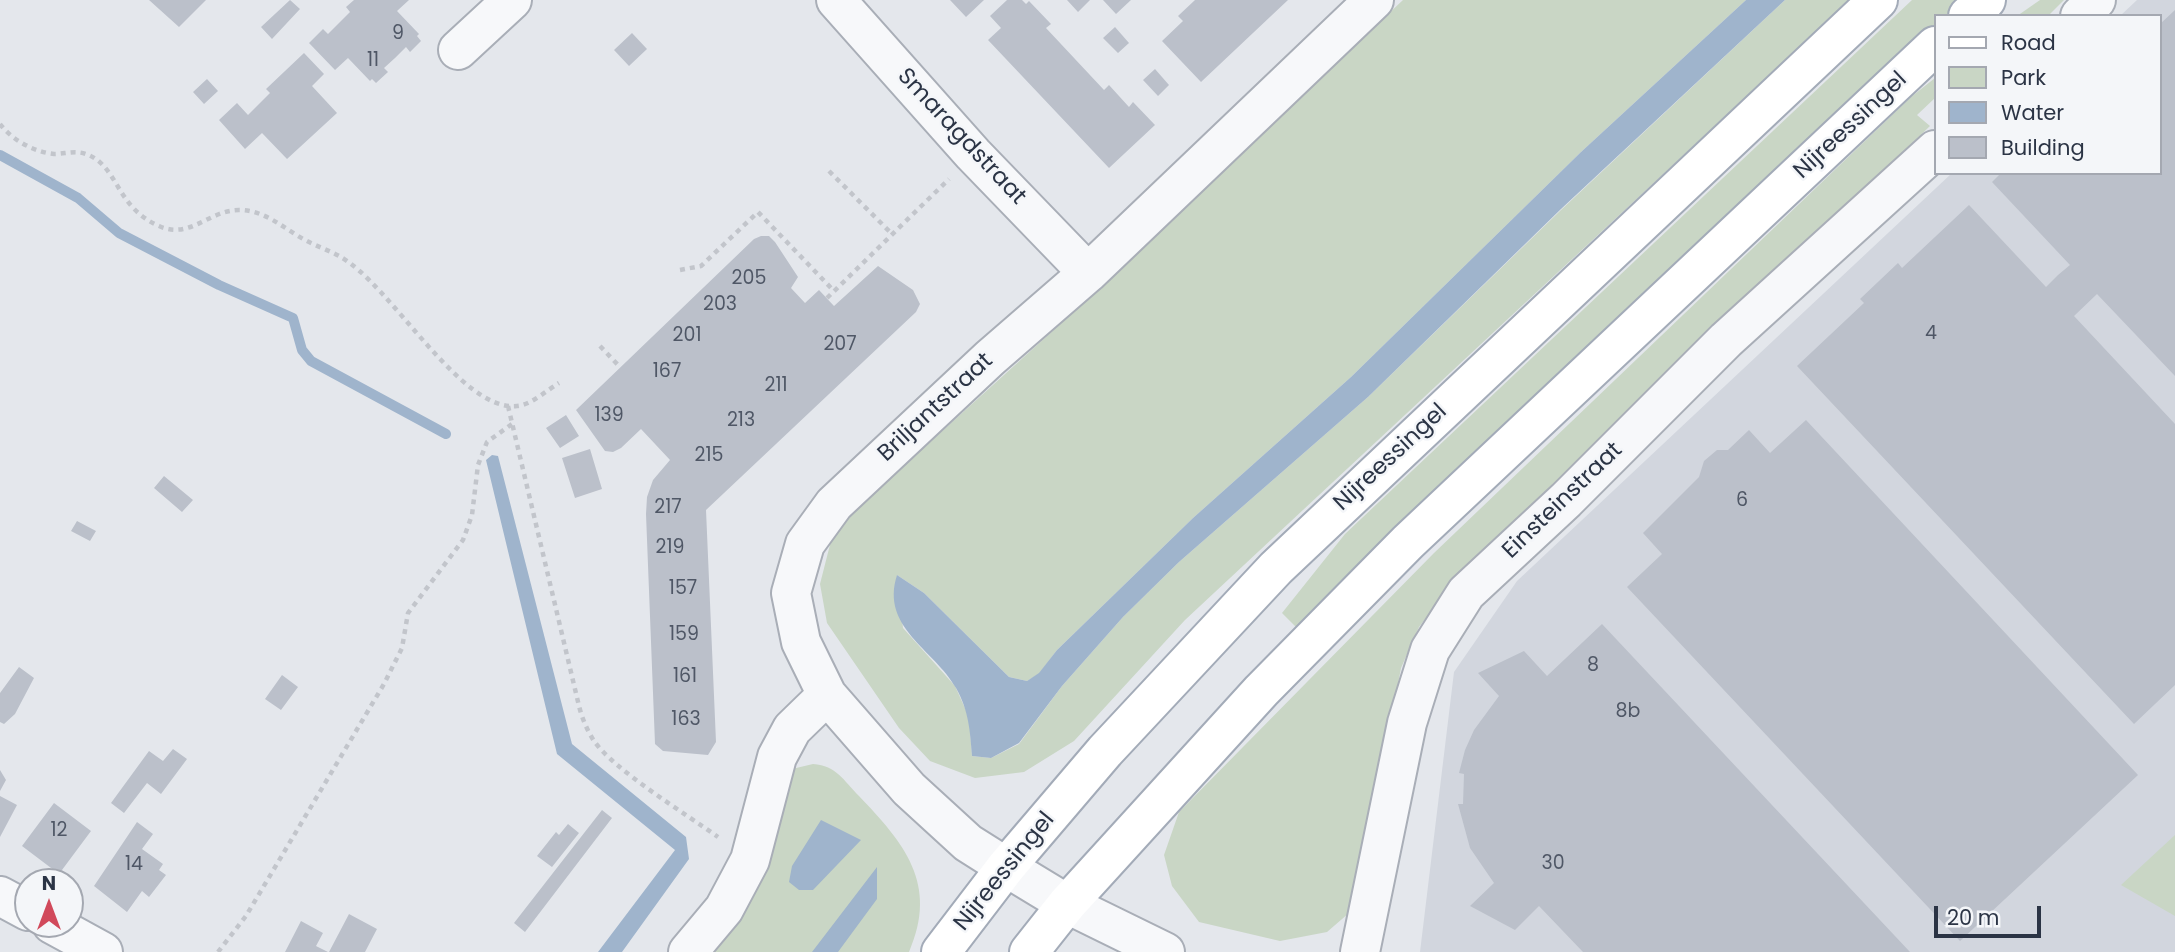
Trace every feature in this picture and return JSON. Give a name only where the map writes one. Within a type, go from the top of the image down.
[{"type":"main road","name":"Nijreessingel","points":[[941,952],[1006,867],[1105,751],[1276,568],[1878,0]]},
{"type":"main road","points":[[1970,14],[1986,0]]},
{"type":"main road","name":"Nijreessingel","points":[[1029,952],[1067,904],[1261,691],[1408,542],[1934,47]]},
{"type":"street","points":[[458,50],[512,0]]},
{"type":"street","name":"Smaragdstraat","points":[[836,0],[974,155],[1088,273]]},
{"type":"street","name":"Briljantstraat","points":[[1165,952],[1067,904],[968,843],[909,789],[827,695],[801,642],[791,593],[805,544],[834,504],[990,358],[1088,273],[1374,0]]},
{"type":"street","points":[[2082,14],[2096,0]]},
{"type":"street","name":"Einsteinstraat","points":[[1360,952],[1407,723],[1430,650],[1466,593],[1566,499],[1726,340],[1934,151]]},
{"type":"street","points":[[688,952],[724,909],[750,860],[777,757],[792,729],[827,695]]},
{"type":"street","points":[[78,938],[103,952]]},
{"type":"path","points":[[0,124],[15,139],[41,151],[82,153],[96,159],[108,168],[118,191],[131,208],[159,226],[182,230],[199,226],[225,212],[250,211],[271,218],[304,239],[340,256],[394,304],[450,370],[478,392],[508,406],[521,406],[559,383]]},
{"type":"path","points":[[827,298],[974,155]]},
{"type":"path","points":[[829,171],[892,234]]},
{"type":"path","points":[[680,270],[701,266],[758,212],[833,290]]},
{"type":"path","points":[[600,346],[619,366]]},
{"type":"path","points":[[508,406],[579,706],[594,741],[614,761],[750,860]]},
{"type":"path","points":[[218,952],[246,916],[384,684],[402,648],[408,613],[463,540],[472,515],[478,465],[487,442],[512,424]]},
{"type":"shaded area","points":[[2137,0],[2175,0],[2175,952],[1420,952],[1454,672],[1517,581],[1950,175],[2161,175],[2161,14],[2122,14]]},
{"type":"green space","points":[[1403,0],[1746,0],[1581,152],[1351,377],[1193,518],[1057,650],[1039,674],[1027,681],[1009,677],[924,593],[897,575],[903,628],[955,686],[969,717],[972,756],[991,758],[1019,744],[1062,686],[1123,617],[1179,562],[1368,397],[1561,210],[1785,0],[1850,0],[1185,620],[1074,741],[1024,772],[975,778],[930,761],[899,728],[827,623],[820,584],[834,529],[1068,317]]},
{"type":"green space","points":[[1912,0],[1961,0],[1947,14],[1934,14],[1934,25],[1296,627],[1282,613],[1345,534]]},
{"type":"green space","points":[[2040,0],[2064,0],[2050,14],[2020,14]]},
{"type":"green space","points":[[1934,79],[1934,99],[1917,115],[1930,126],[1532,510],[1458,576],[1419,627],[1401,668],[1361,881],[1349,913],[1327,932],[1280,941],[1199,922],[1172,886],[1164,855],[1179,812],[1434,553],[1911,97]]},
{"type":"green space","points":[[813,764],[828,768],[844,779],[903,848],[918,885],[920,906],[917,928],[909,952],[706,952],[792,769]]},
{"type":"green space","points":[[2175,835],[2175,916],[2121,885]]},
{"type":"water","points":[[1746,0],[1785,0],[1561,209],[1368,397],[1179,562],[1123,617],[1062,686],[1019,743],[991,758],[972,756],[966,713],[956,688],[902,624],[896,610],[894,593],[897,575],[924,593],[1009,677],[1027,681],[1039,673],[1057,650],[1193,518],[1351,377],[1581,152]]},
{"type":"water","points":[[492,455],[498,456],[572,744],[686,837],[689,859],[622,952],[598,952],[675,850],[557,754],[486,460]]},
{"type":"water","points":[[821,820],[861,840],[813,890],[799,890],[789,882],[792,866]]},
{"type":"water","points":[[877,867],[877,899],[838,952],[812,952]]},
{"type":"building","points":[[149,0],[206,0],[179,27]]},
{"type":"building","points":[[290,0],[300,9],[272,39],[261,27]]},
{"type":"building","points":[[354,0],[409,0],[397,11],[419,34],[417,36],[421,41],[410,52],[406,47],[384,68],[388,72],[376,83],[372,79],[370,81],[348,58],[335,70],[309,43],[323,29],[328,34],[350,12],[346,7]]},
{"type":"building","points":[[950,0],[984,0],[966,17]]},
{"type":"building","points":[[1007,0],[1022,0],[1026,4],[1029,1],[1051,24],[1046,28],[1104,90],[1109,85],[1129,107],[1133,102],[1155,125],[1109,168],[988,40],[1001,28],[990,16]]},
{"type":"building","points":[[1067,0],[1090,0],[1078,12]]},
{"type":"building","points":[[1103,0],[1131,0],[1116,14]]},
{"type":"building","points":[[1195,0],[1288,0],[1201,82],[1162,41],[1183,21],[1178,16]]},
{"type":"building","points":[[2175,10],[2175,376],[2097,294],[2074,316],[2175,424],[2175,685],[2134,724],[1797,366],[1864,303],[1860,299],[1898,263],[1902,268],[1969,205],[2046,287],[2070,265],[1992,182],[1999,175],[2161,175],[2161,23]]},
{"type":"building","points":[[1115,27],[1129,43],[1118,53],[1103,38]]},
{"type":"building","points":[[632,33],[647,49],[629,66],[614,50]]},
{"type":"building","points":[[304,53],[324,74],[312,86],[337,113],[287,159],[262,133],[245,149],[219,120],[237,103],[248,115],[270,93],[266,89]]},
{"type":"building","points":[[1155,69],[1169,85],[1158,96],[1143,80]]},
{"type":"building","points":[[207,79],[218,91],[204,104],[193,92]]},
{"type":"building","points":[[769,236],[775,242],[798,277],[791,288],[805,303],[819,290],[834,306],[878,266],[913,290],[920,304],[916,312],[706,510],[716,742],[708,755],[663,751],[655,744],[646,514],[647,497],[653,480],[670,460],[641,429],[621,448],[613,452],[605,451],[576,410],[754,239]]},
{"type":"building","points":[[566,415],[579,436],[560,448],[546,428]]},
{"type":"building","points":[[1806,420],[2138,775],[1960,941],[1627,587],[1662,554],[1643,533],[1699,477],[1704,461],[1717,450],[1728,450],[1749,430],[1770,453]]},
{"type":"building","points":[[590,449],[602,489],[575,498],[562,458]]},
{"type":"building","points":[[164,476],[193,500],[182,512],[154,488]]},
{"type":"building","points":[[77,521],[96,531],[90,541],[71,531]]},
{"type":"building","points":[[1602,624],[1910,952],[1583,952],[1539,906],[1515,930],[1470,906],[1494,883],[1470,848],[1458,804],[1463,804],[1464,774],[1459,773],[1465,750],[1474,730],[1499,696],[1478,673],[1524,651],[1547,676]]},
{"type":"building","points":[[19,667],[34,678],[15,714],[4,724],[0,722],[0,693]]},
{"type":"building","points":[[282,675],[298,687],[281,710],[265,699]]},
{"type":"building","points":[[173,749],[187,759],[161,794],[147,783],[124,813],[111,803],[149,751],[163,761]]},
{"type":"building","points":[[0,770],[6,780],[0,791]]},
{"type":"building","points":[[0,796],[17,805],[0,837]]},
{"type":"building","points":[[54,803],[91,831],[63,868],[51,868],[22,846]]},
{"type":"building","points":[[602,810],[612,818],[525,932],[514,923]]},
{"type":"building","points":[[137,822],[153,834],[142,849],[163,864],[159,870],[166,875],[149,897],[142,891],[127,912],[94,886]]},
{"type":"building","points":[[568,824],[579,833],[552,867],[537,856],[556,832],[559,835]]},
{"type":"building","points":[[349,914],[377,929],[365,952],[329,952]]},
{"type":"building","points":[[301,921],[323,933],[316,946],[328,952],[285,952]]},
{"type":"waterway","points":[[0,155],[78,198],[119,233],[219,285],[293,318],[302,350],[311,361],[446,434]]}]
